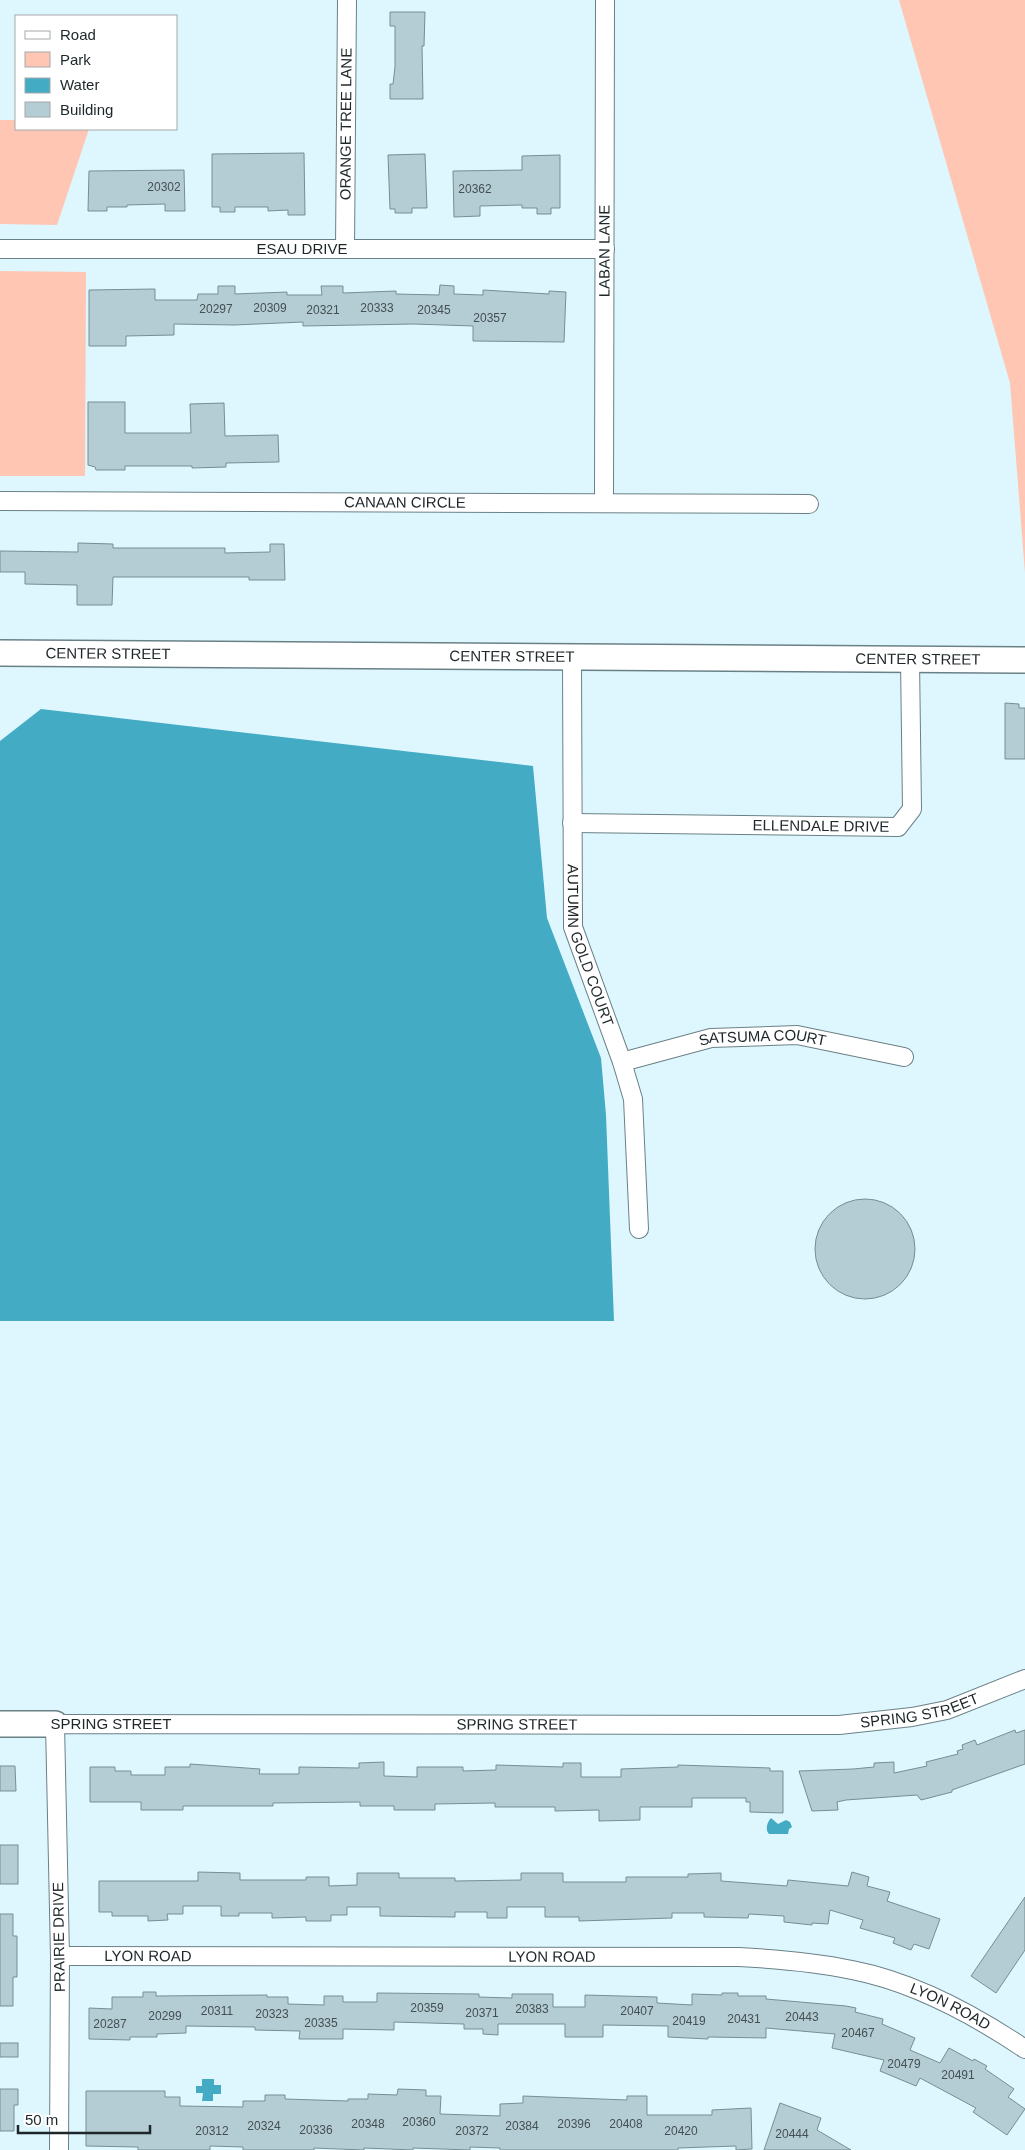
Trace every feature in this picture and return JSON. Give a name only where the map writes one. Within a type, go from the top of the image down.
[{"type":"street","name":"ORANGE TREE LANE","points":[[346,249],[347,0]]},
{"type":"street","name":"LABAN LANE","points":[[604,502],[605,0]]},
{"type":"street","name":"ESAU DRIVE","points":[[0,249],[605,249]]},
{"type":"street","name":"CANAAN CIRCLE","points":[[0,501],[809,504]]},
{"type":"street","name":"CENTER STREET","points":[[0,653],[1025,660]]},
{"type":"street","name":"AUTUMN GOLD COURT","points":[[572,656],[573,927],[622,1062],[632,1098],[639,1229]]},
{"type":"street","name":"ELLENDALE DRIVE","points":[[572,823],[898,827],[912,809],[910,660]]},
{"type":"street","name":"SATSUMA COURT","points":[[622,1062],[711,1038],[797,1035],[904,1057]]},
{"type":"street","name":"SPRING STREET","points":[[0,1724],[840,1725],[912,1717],[947,1710],[984,1697],[1025,1679]]},
{"type":"street","name":"PRAIRIE DRIVE","points":[[55,1724],[60,1956],[59,2150]]},
{"type":"street","name":"LYON ROAD","points":[[60,1956],[739,1957],[800,1961],[854,1970],[930,1995],[1024,2045]]},
{"type":"green space","points":[[899,0],[1025,0],[1025,573],[1010,383]]},
{"type":"green space","points":[[0,120],[15,120],[15,130],[89,130],[57,225],[0,224]]},
{"type":"green space","points":[[0,271],[86,272],[85,476],[0,476]]},
{"type":"water","points":[[41,709],[533,766],[547,918],[601,1058],[606,1115],[614,1321],[0,1321],[0,741]]},
{"type":"water","points":[[771,1818],[778,1824],[786,1820],[790,1822],[792,1827],[789,1829],[788,1834],[769,1834],[767,1826]]},
{"type":"water","points":[[202,2079],[214,2079],[214,2085],[221,2085],[221,2094],[213,2094],[213,2101],[202,2101],[203,2093],[196,2093],[196,2086],[202,2086]]},
{"type":"building","points":[[390,12],[425,12],[424,46],[422,46],[423,99],[390,99],[390,84],[393,84],[395,67],[395,26],[390,26]]},
{"type":"building","points":[[304,153],[305,215],[288,215],[288,210],[268,211],[268,207],[235,207],[235,212],[220,212],[220,207],[212,207],[212,154]]},
{"type":"building","points":[[425,154],[427,208],[412,208],[412,213],[395,213],[395,209],[390,209],[388,155]]},
{"type":"building","points":[[560,155],[560,208],[551,208],[551,214],[537,214],[537,208],[522,208],[522,205],[480,206],[480,216],[454,217],[453,171],[522,170],[522,156]]},
{"type":"building","points":[[184,170],[185,211],[165,211],[165,204],[127,205],[127,207],[107,207],[107,211],[88,211],[89,171]]},
{"type":"building","points":[[440,285],[454,286],[454,294],[483,295],[483,290],[549,294],[549,291],[566,292],[564,342],[473,341],[473,326],[414,324],[303,326],[303,322],[234,325],[174,324],[174,335],[126,336],[126,346],[89,346],[89,290],[155,289],[155,300],[197,300],[198,294],[218,294],[218,286],[235,286],[235,294],[287,292],[287,295],[322,295],[321,286],[343,286],[343,293],[396,291],[396,294],[439,295]]},
{"type":"building","points":[[88,402],[125,402],[125,433],[191,433],[190,404],[224,403],[225,436],[278,435],[279,462],[226,463],[226,467],[192,468],[192,466],[125,466],[125,470],[96,470],[95,467],[88,465]]},
{"type":"building","points":[[78,543],[113,544],[113,548],[225,548],[225,553],[270,552],[270,544],[284,544],[285,580],[249,580],[249,577],[113,577],[112,605],[77,605],[77,585],[25,584],[25,572],[0,572],[0,551],[78,552]]},
{"type":"building","points":[[1005,703],[1019,704],[1019,708],[1025,708],[1025,759],[1005,759]]},
{"type":"building","points":[[865,1199],[884,1203],[901,1213],[911,1230],[915,1249],[911,1268],[901,1285],[884,1295],[865,1299],[846,1295],[829,1285],[819,1268],[815,1249],[819,1230],[829,1213],[846,1203]]},
{"type":"building","points":[[1015,1730],[1016,1733],[1025,1730],[1025,1764],[952,1790],[952,1792],[921,1800],[917,1795],[846,1800],[837,1802],[838,1810],[812,1811],[799,1771],[853,1769],[874,1767],[874,1763],[894,1762],[894,1773],[927,1766],[926,1762],[958,1754],[957,1751],[963,1749],[962,1745],[975,1740],[977,1745]]},
{"type":"building","points":[[384,1762],[384,1776],[417,1777],[417,1767],[463,1767],[463,1771],[496,1770],[496,1765],[563,1767],[563,1763],[581,1763],[581,1777],[621,1777],[621,1769],[678,1767],[678,1765],[770,1768],[770,1771],[783,1771],[783,1813],[750,1812],[750,1802],[746,1802],[746,1798],[692,1798],[692,1807],[640,1807],[640,1820],[599,1821],[599,1810],[555,1811],[555,1807],[495,1807],[495,1803],[435,1804],[435,1810],[394,1810],[394,1806],[360,1806],[360,1802],[273,1803],[273,1806],[183,1806],[183,1810],[141,1810],[141,1802],[90,1802],[90,1767],[115,1767],[115,1771],[131,1771],[131,1775],[165,1775],[165,1767],[190,1767],[190,1764],[260,1769],[259,1774],[299,1774],[299,1767],[359,1768],[359,1763]]},
{"type":"building","points":[[0,1766],[15,1766],[16,1791],[0,1791]]},
{"type":"building","points":[[0,1845],[18,1845],[18,1884],[0,1884]]},
{"type":"building","points":[[198,1872],[240,1873],[240,1880],[306,1880],[306,1877],[329,1877],[329,1886],[357,1885],[357,1873],[399,1873],[399,1878],[455,1878],[455,1881],[521,1880],[521,1873],[563,1873],[563,1882],[626,1882],[626,1877],[688,1877],[688,1874],[721,1873],[721,1881],[787,1886],[788,1880],[848,1886],[852,1872],[869,1877],[867,1886],[890,1892],[887,1901],[940,1919],[929,1949],[914,1944],[911,1950],[893,1943],[895,1938],[860,1928],[863,1920],[830,1910],[828,1924],[812,1923],[812,1925],[784,1922],[784,1916],[749,1914],[748,1918],[704,1917],[704,1913],[672,1913],[672,1918],[579,1921],[579,1917],[545,1917],[545,1907],[507,1907],[507,1918],[487,1918],[487,1912],[455,1912],[455,1917],[380,1916],[380,1907],[347,1907],[347,1915],[331,1915],[331,1921],[306,1921],[306,1917],[272,1918],[272,1913],[239,1913],[239,1916],[221,1916],[221,1906],[183,1906],[183,1914],[167,1914],[168,1920],[148,1921],[148,1916],[112,1916],[112,1912],[99,1912],[99,1881],[198,1881]]},
{"type":"building","points":[[1025,1897],[1025,1950],[996,1993],[971,1976]]},
{"type":"building","points":[[0,1914],[13,1914],[13,1936],[17,1936],[17,1977],[13,1977],[13,2006],[0,2006]]},
{"type":"building","points":[[143,1992],[156,1992],[156,1996],[267,1995],[267,1997],[288,1997],[288,2004],[324,2005],[324,1996],[343,1996],[343,2002],[377,2002],[377,1993],[479,1994],[479,1997],[512,1998],[512,1994],[553,1994],[553,2007],[585,2007],[585,1995],[657,1997],[657,2003],[692,2005],[692,1994],[722,1995],[722,1993],[738,1993],[738,1996],[766,1996],[766,1999],[846,2006],[856,2008],[855,2012],[883,2019],[882,2024],[915,2038],[910,2050],[940,2063],[949,2048],[987,2066],[985,2069],[1014,2089],[1008,2097],[1025,2109],[1007,2135],[973,2112],[976,2108],[920,2078],[916,2086],[880,2071],[884,2060],[832,2048],[835,2034],[766,2028],[766,2038],[708,2037],[708,2039],[668,2037],[668,2026],[603,2025],[603,2037],[565,2037],[565,2024],[498,2024],[498,2035],[483,2034],[483,2029],[464,2029],[464,2024],[394,2022],[394,2030],[343,2029],[343,2039],[299,2039],[300,2031],[255,2030],[255,2027],[186,2026],[186,2033],[157,2034],[157,2037],[130,2037],[130,2040],[89,2039],[89,2008],[112,2009],[112,1997],[143,1997]]},
{"type":"building","points":[[0,2043],[18,2043],[18,2057],[0,2057]]},
{"type":"building","points":[[0,2089],[18,2089],[18,2105],[14,2105],[14,2131],[0,2131]]},
{"type":"building","points":[[398,2089],[426,2090],[426,2096],[441,2096],[440,2114],[500,2116],[500,2104],[523,2103],[523,2096],[627,2100],[627,2096],[647,2096],[647,2115],[712,2115],[712,2110],[751,2108],[752,2149],[736,2150],[736,2146],[678,2148],[678,2150],[500,2150],[500,2148],[470,2147],[470,2150],[314,2148],[314,2150],[243,2150],[243,2147],[210,2146],[210,2150],[138,2150],[138,2147],[86,2146],[86,2091],[165,2091],[165,2097],[180,2097],[180,2106],[243,2107],[243,2101],[265,2101],[265,2095],[285,2095],[285,2099],[348,2101],[348,2099],[368,2099],[368,2094],[397,2095]]},
{"type":"building","points":[[780,2103],[821,2118],[817,2130],[851,2150],[764,2150]]}]
